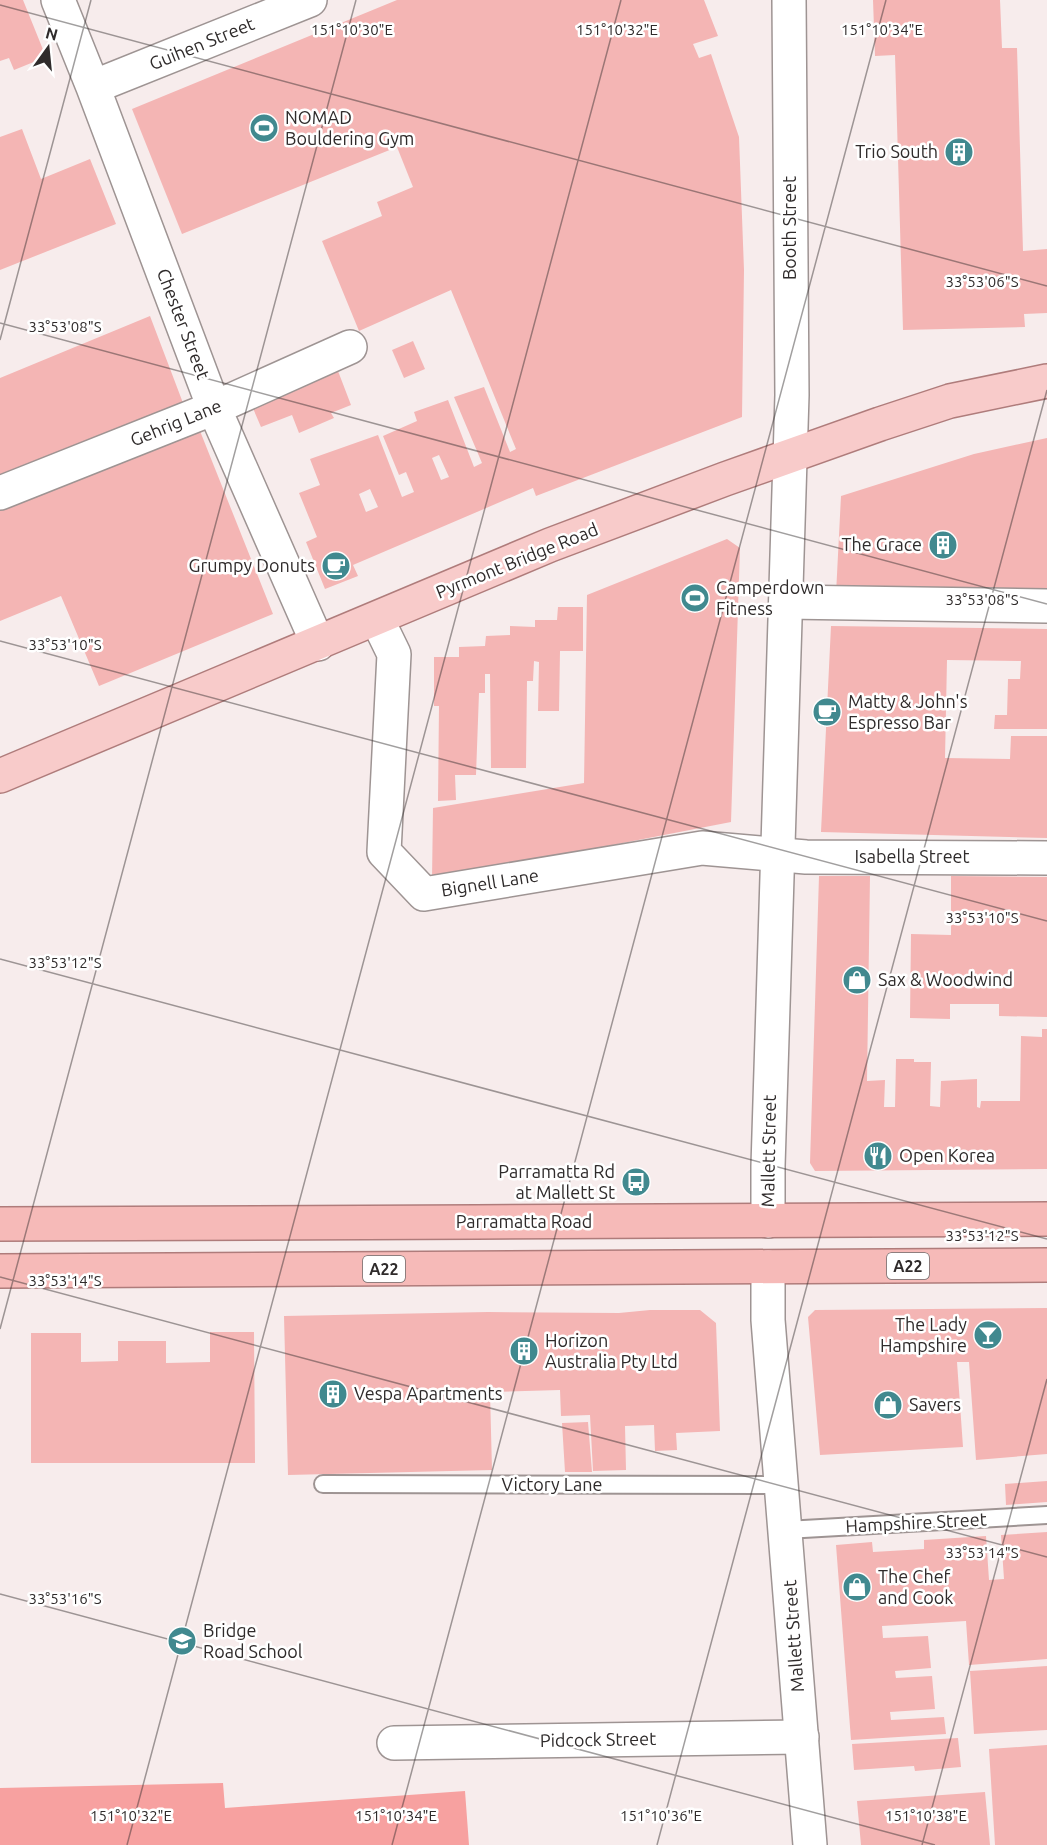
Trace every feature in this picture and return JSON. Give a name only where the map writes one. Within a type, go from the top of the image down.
[{"type":"highway","name":"Parramatta Road","points":[[0,1224],[1047,1219]]},
{"type":"highway","name":"Mallett Street","points":[[768,1221],[768,1267]]},
{"type":"highway","name":"A22","points":[[0,1271],[1047,1265]]},
{"type":"main road","name":"Pyrmont Bridge Road","points":[[0,776],[550,546],[865,429],[950,401],[1047,381]]},
{"type":"street","name":"Chester Street","points":[[58,0],[214,408],[318,644]]},
{"type":"street","name":"Guihen Street","points":[[93,87],[310,0]]},
{"type":"street","name":"Booth Street","points":[[789,0],[791,456]]},
{"type":"street","name":"Gehrig Lane","points":[[0,493],[214,408],[350,347]]},
{"type":"street","name":"Mallett Street","points":[[768,1221],[791,456]]},
{"type":"street","points":[[786,603],[1047,606]]},
{"type":"street","name":"Bignell Lane","points":[[377,619],[394,654],[384,852],[424,894],[702,848],[778,855]]},
{"type":"street","name":"Isabella Street","points":[[778,855],[1047,858]]},
{"type":"street","name":"Mallett Street","points":[[768,1267],[768,1320],[810,1845]]},
{"type":"street","name":"Pidcock Street","points":[[394,1743],[802,1737]]},
{"type":"lane","name":"Victory Lane","points":[[323,1484],[782,1485]]},
{"type":"lane","name":"Hampshire Street","points":[[786,1530],[1047,1515]]},
{"type":"shaded area","points":[[223,1783],[225,1808],[465,1791],[469,1845],[0,1845],[0,1788]]},
{"type":"building","points":[[0,0],[23,0],[46,57],[14,70],[9,58],[0,61]]},
{"type":"building","points":[[397,0],[704,0],[718,36],[693,44],[699,58],[711,54],[739,137],[744,270],[742,417],[536,496],[533,488],[353,565],[358,576],[325,589],[306,542],[317,537],[299,493],[320,485],[310,459],[378,435],[402,497],[414,492],[406,472],[399,475],[383,436],[417,421],[414,412],[448,400],[474,467],[482,463],[454,397],[484,387],[510,452],[516,449],[451,290],[359,331],[322,241],[382,216],[377,202],[413,187],[397,147],[182,234],[132,109]],"holes":[[[439,455],[449,477],[441,480],[432,458]],[[370,489],[378,507],[366,512],[359,494]]]},
{"type":"building","name":"Trio South","points":[[873,0],[1000,0],[1002,48],[1017,48],[1023,251],[1047,249],[1047,313],[1024,314],[1025,327],[903,330],[895,55],[875,56]]},
{"type":"building","points":[[22,129],[41,179],[90,159],[116,224],[0,270],[0,137]]},
{"type":"building","points":[[150,316],[183,403],[0,477],[0,378]]},
{"type":"building","points":[[413,341],[425,369],[404,378],[392,350]]},
{"type":"building","points":[[338,371],[351,405],[331,413],[334,418],[299,433],[292,415],[261,427],[252,406]]},
{"type":"building","points":[[200,431],[273,614],[99,686],[61,596],[0,621],[0,510]]},
{"type":"building","name":"The Grace","points":[[1047,438],[1047,593],[836,594],[841,496],[974,454]]},
{"type":"building","points":[[727,539],[740,548],[731,822],[432,880],[433,808],[584,783],[587,595]]},
{"type":"building","points":[[558,607],[583,607],[583,651],[560,651],[559,711],[538,711],[539,662],[534,661],[533,681],[527,681],[526,768],[491,768],[490,674],[485,674],[485,693],[479,693],[476,775],[455,775],[456,800],[438,801],[439,706],[434,706],[434,657],[459,657],[459,647],[485,646],[486,636],[510,635],[510,626],[535,627],[535,620],[557,620]]},
{"type":"building","points":[[831,626],[1047,629],[1047,729],[994,729],[995,715],[1007,715],[1008,679],[1020,679],[1021,661],[947,660],[945,758],[1010,759],[1011,736],[1047,736],[1047,838],[821,832]]},
{"type":"building","points":[[819,876],[870,876],[867,1081],[885,1080],[884,1107],[895,1107],[896,1059],[931,1062],[930,1106],[940,1107],[941,1081],[977,1079],[977,1107],[980,1108],[981,1101],[1020,1101],[1021,1036],[1042,1037],[1042,1029],[1047,1029],[1047,1169],[815,1171],[810,1163]]},
{"type":"building","points":[[951,876],[1047,877],[1047,1017],[999,1016],[999,1004],[950,1004],[950,1019],[910,1018],[911,934],[951,935]]},
{"type":"building","name":"Savers","points":[[1047,1308],[1047,1454],[976,1460],[969,1362],[957,1362],[963,1447],[820,1455],[808,1317],[815,1310]]},
{"type":"building","points":[[650,1310],[700,1310],[716,1323],[720,1431],[676,1433],[677,1450],[655,1451],[654,1425],[625,1426],[626,1470],[593,1471],[590,1415],[561,1416],[560,1390],[490,1392],[492,1470],[288,1475],[284,1316],[488,1312],[619,1313]]},
{"type":"building","points":[[210,1332],[254,1332],[255,1463],[31,1463],[31,1333],[81,1333],[81,1362],[118,1361],[118,1341],[166,1341],[166,1363],[210,1362]]},
{"type":"building","points":[[588,1422],[592,1472],[565,1472],[562,1423]]},
{"type":"building","points":[[1047,1481],[1047,1502],[1006,1505],[1005,1484]]},
{"type":"building","points":[[1047,1532],[1047,1659],[969,1665],[966,1621],[882,1626],[883,1638],[928,1636],[931,1668],[895,1671],[896,1678],[932,1676],[935,1709],[890,1712],[891,1720],[944,1717],[946,1734],[851,1740],[836,1545],[872,1542],[873,1552],[924,1549],[924,1540],[986,1536],[989,1580],[1004,1579],[1001,1535]]},
{"type":"building","points":[[1047,1666],[1047,1730],[974,1734],[970,1671]]},
{"type":"building","points":[[958,1738],[961,1767],[915,1771],[914,1766],[854,1770],[852,1744]]},
{"type":"building","points":[[1047,1745],[1047,1845],[995,1845],[989,1749]]},
{"type":"building","points":[[985,1792],[990,1845],[861,1845],[857,1801]]},
{"type":"place","name":"NOMAD Bouldering Gym","points":[[264,128]]},
{"type":"place","name":"Trio South","points":[[959,152]]},
{"type":"place","name":"The Grace","points":[[943,545]]},
{"type":"place","name":"Grumpy Donuts","points":[[336,566]]},
{"type":"place","name":"Camperdown Fitness","points":[[695,598]]},
{"type":"place","name":"Matty & John's Espresso Bar","points":[[827,712]]},
{"type":"place","name":"Sax & Woodwind","points":[[857,980]]},
{"type":"place","name":"Open Korea","points":[[878,1156]]},
{"type":"place","name":"Parramatta Rd at Mallett St","points":[[636,1182]]},
{"type":"place","name":"The Lady Hampshire","points":[[988,1335]]},
{"type":"place","name":"Horizon Australia Pty Ltd","points":[[524,1351]]},
{"type":"place","name":"Vespa Apartments","points":[[333,1394]]},
{"type":"place","name":"Savers","points":[[888,1405]]},
{"type":"place","name":"The Chef and Cook","points":[[857,1587]]},
{"type":"place","name":"Bridge Road School","points":[[182,1641]]}]
